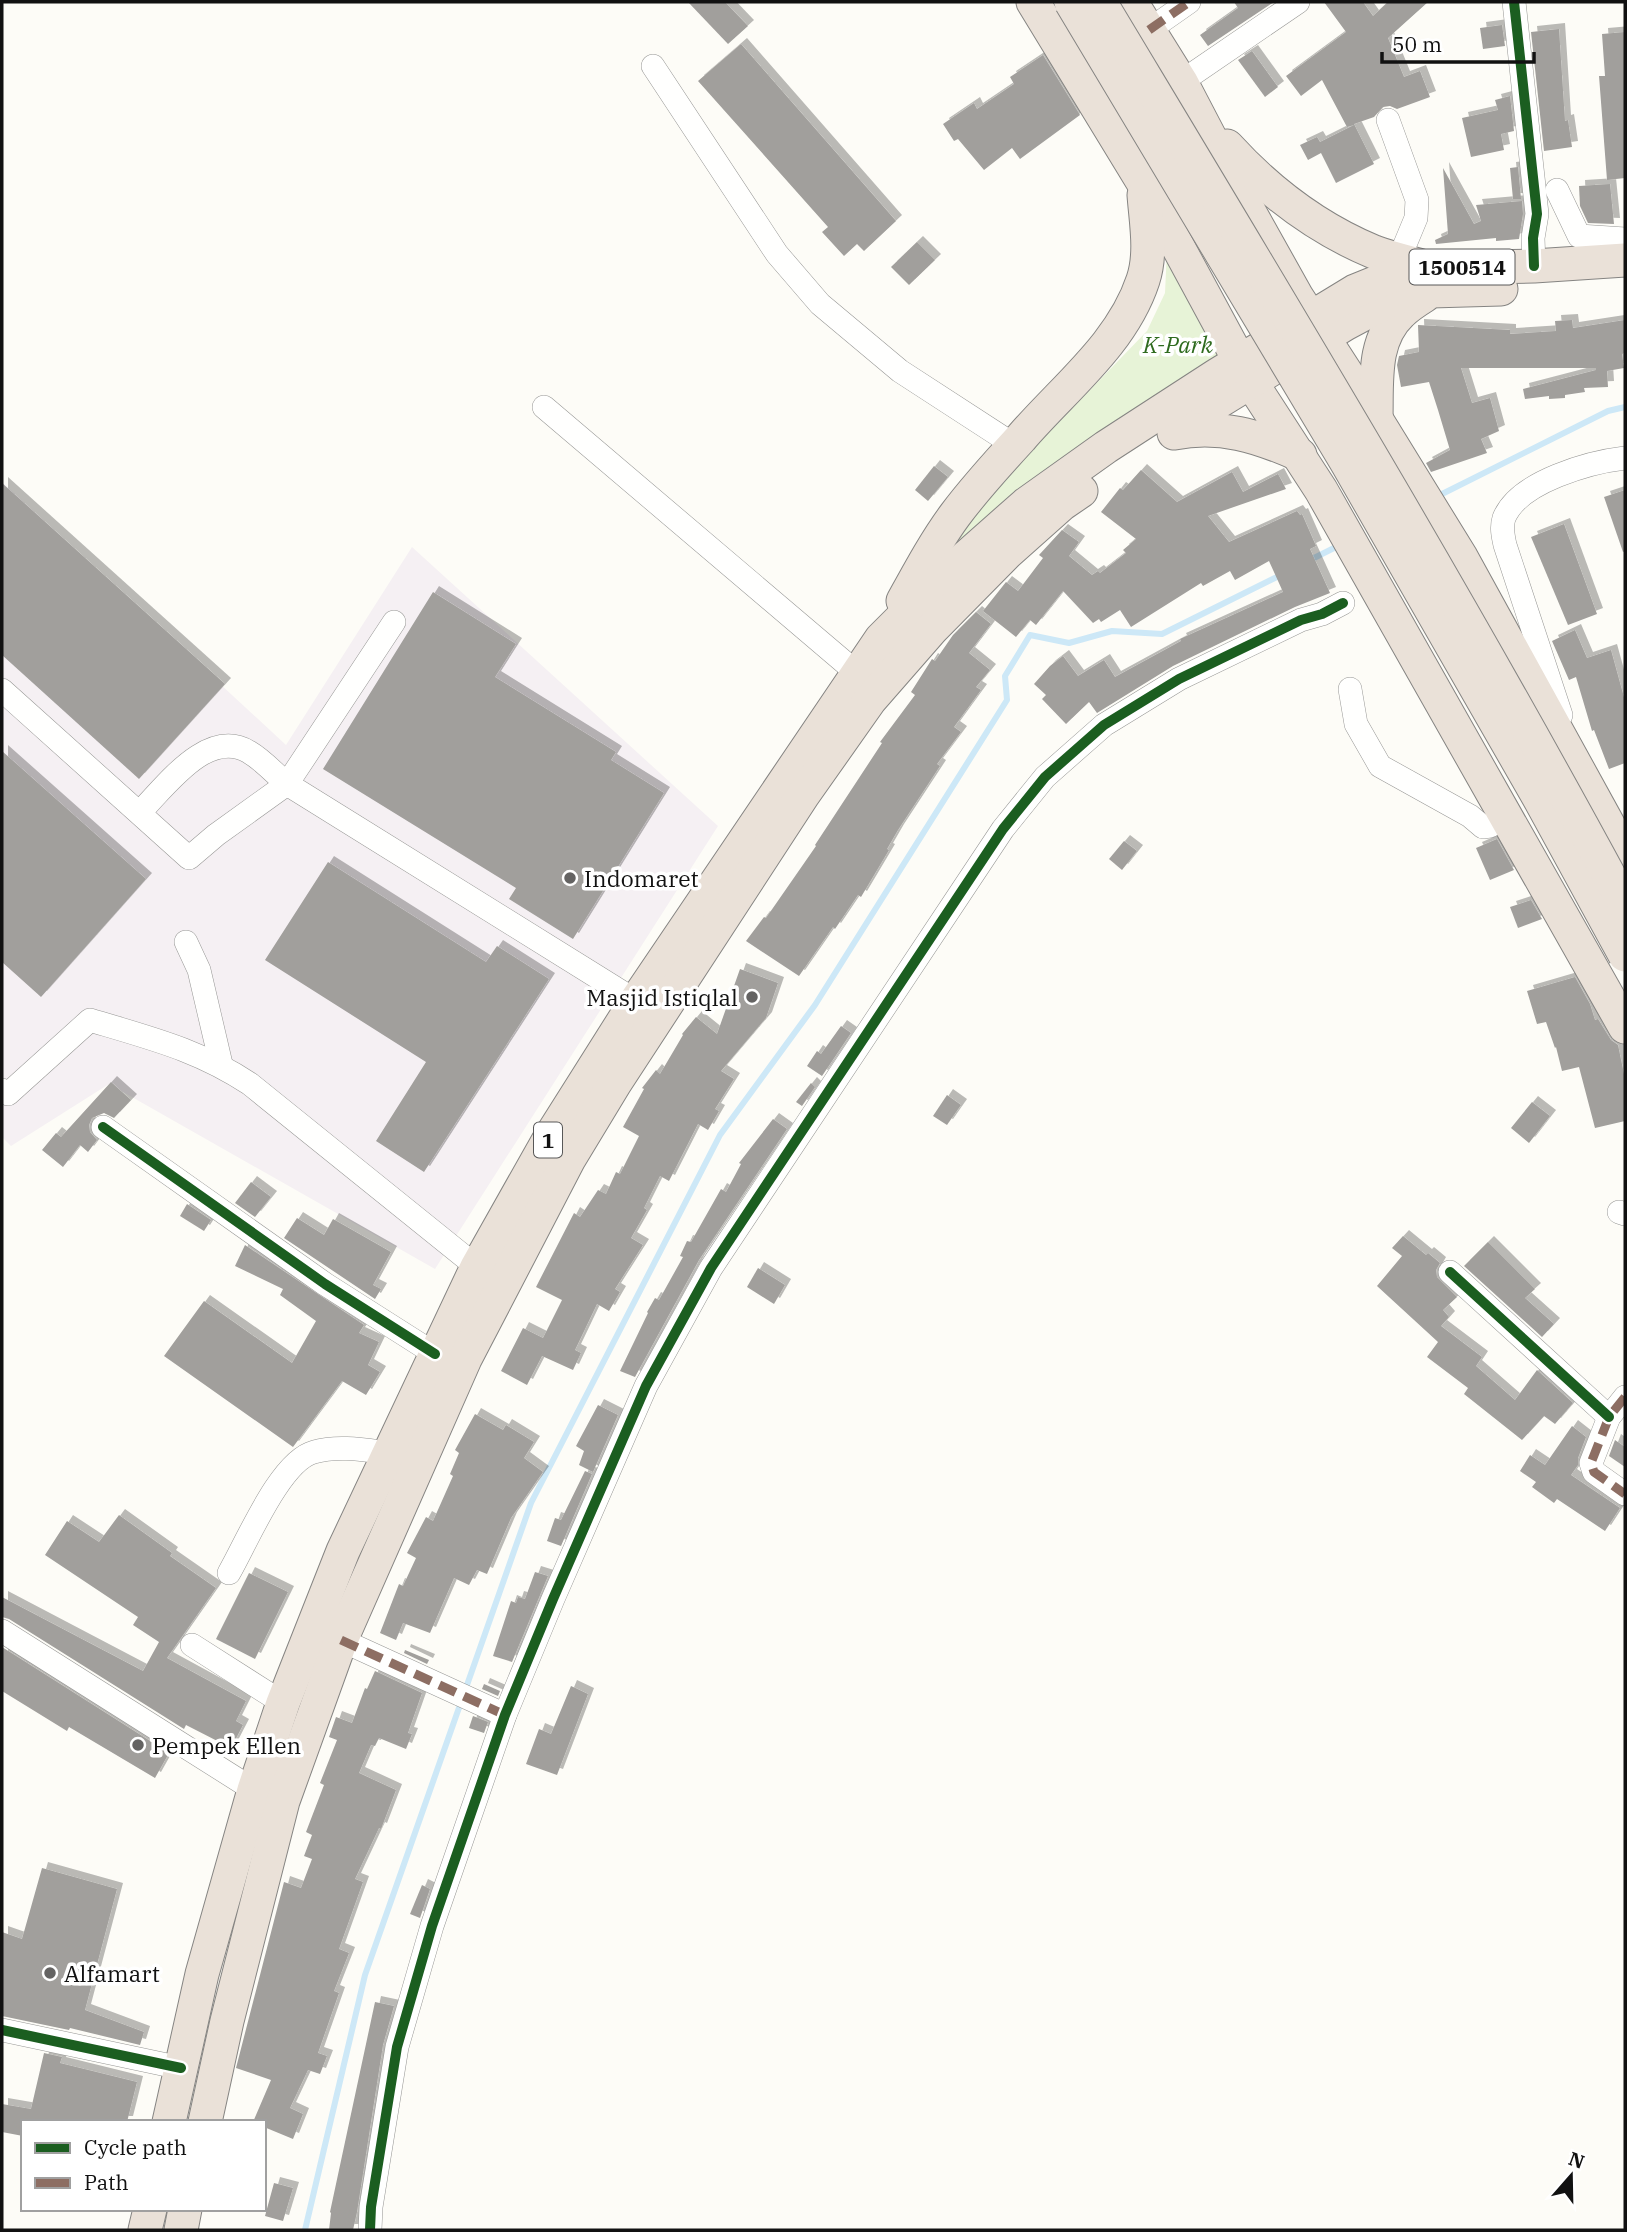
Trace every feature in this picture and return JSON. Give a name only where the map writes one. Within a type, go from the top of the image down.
[{"type":"highway","points":[[1033,2],[1144,184],[1245,371],[1321,490],[1625,1027]]},
{"type":"highway","points":[[1071,2],[1347,463],[1538,796],[1625,955]]},
{"type":"highway","points":[[1100,2],[1366,446],[1554,774],[1625,905]]},
{"type":"highway","points":[[1131,2],[1181,82],[1241,197],[1326,327],[1383,431],[1461,557],[1625,855]]},
{"type":"highway","points":[[1199,116],[1253,174],[1290,206],[1349,241],[1420,273],[1381,346],[1378,361],[1383,431]]},
{"type":"highway","points":[[881,639],[955,515],[1119,328],[1144,277],[1147,257],[1144,184]]},
{"type":"highway","name":"1500514","points":[[1420,273],[1625,260]]},
{"type":"highway","name":"1500514","points":[[1420,273],[1625,282]]},
{"type":"highway","name":"1500514","points":[[1326,327],[1409,293],[1420,273]]},
{"type":"highway","name":"1","points":[[169,2120],[202,1974],[254,1790],[280,1763],[341,1640],[385,1499],[389,1454],[477,1267],[552,1134],[636,1001],[881,639],[939,581],[1026,505],[1106,447],[1326,327]]},
{"type":"highway","name":"1","points":[[205,2120],[227,2021],[283,1801],[280,1763],[283,1703],[343,1551],[385,1499],[465,1359],[569,1159],[615,1083],[803,795],[870,700],[932,629],[1007,553],[1062,504],[1162,436],[1245,371]]},
{"type":"highway","points":[[1162,436],[1193,430],[1240,432],[1300,455]]},
{"type":"highway","points":[[145,2230],[149,2211]]},
{"type":"highway","points":[[181,2230],[186,2211]]},
{"type":"street","points":[[1149,30],[1189,2]]},
{"type":"street","points":[[1181,82],[1298,2]]},
{"type":"street","points":[[1514,2],[1537,214],[1533,238],[1534,266]]},
{"type":"street","points":[[653,66],[777,254],[820,304],[900,371],[1014,445]]},
{"type":"street","points":[[1388,120],[1416,200],[1418,211],[1413,228],[1420,273]]},
{"type":"street","points":[[1558,190],[1579,236],[1625,239]]},
{"type":"street","points":[[544,407],[857,673]]},
{"type":"street","points":[[1579,771],[1502,530],[1504,517],[1512,505],[1530,491],[1571,469],[1598,461],[1625,458]]},
{"type":"street","points":[[370,2230],[371,2207],[397,2047],[432,1926],[505,1715],[646,1386],[711,1268],[1003,829],[1045,777],[1104,725],[1179,679],[1301,620],[1322,614],[1343,603]]},
{"type":"street","points":[[2,690],[189,858],[287,784],[394,622]]},
{"type":"street","points":[[1350,689],[1356,724],[1380,765],[1470,816],[1483,827],[1506,817]]},
{"type":"street","points":[[139,812],[187,765],[215,746],[231,744],[250,752],[287,784],[636,1001]]},
{"type":"street","points":[[186,942],[199,970],[220,1064]]},
{"type":"street","points":[[2,1090],[8,1094],[90,1020],[190,1050],[220,1064],[250,1084],[477,1267]]},
{"type":"street","points":[[103,1127],[325,1284],[436,1354]]},
{"type":"street","points":[[1450,1272],[1618,1413],[1591,1463],[1594,1472],[1625,1494]]},
{"type":"street","points":[[229,1573],[280,1480],[299,1459],[312,1452],[329,1449],[389,1454]]},
{"type":"street","points":[[2,1631],[254,1790]]},
{"type":"street","points":[[341,1640],[505,1715]]},
{"type":"street","points":[[192,1645],[283,1703]]},
{"type":"street","points":[[2,2030],[181,2068]]},
{"type":"shaded area","points":[[2,482],[286,745],[412,547],[718,826],[435,1269],[109,1084],[11,1146],[2,1137]]},
{"type":"green space","name":"K-Park","points":[[1167,250],[1223,357],[1142,404],[1003,504],[935,571],[998,485],[1147,331],[1165,293]]},
{"type":"building","points":[[688,2],[725,2],[748,26],[728,44]]},
{"type":"building","points":[[1234,2],[1274,2],[1208,46],[1200,35],[1238,8]]},
{"type":"building","points":[[1324,2],[1363,2],[1373,16],[1388,2],[1428,2],[1388,38],[1404,77],[1420,71],[1430,97],[1397,109],[1383,107],[1374,117],[1354,124],[1374,164],[1336,183],[1321,153],[1308,160],[1300,145],[1317,137],[1320,142],[1354,125],[1347,127],[1322,80],[1301,96],[1286,76],[1346,32]]},
{"type":"building","points":[[1502,25],[1505,46],[1483,49],[1480,28]]},
{"type":"building","points":[[1559,29],[1565,121],[1568,120],[1572,147],[1544,151],[1531,32]]},
{"type":"building","points":[[1625,32],[1625,178],[1607,180],[1599,76],[1605,76],[1602,34]]},
{"type":"building","points":[[741,44],[896,221],[864,251],[857,244],[844,256],[822,232],[828,227],[698,81]]},
{"type":"building","points":[[1252,51],[1278,87],[1265,97],[1238,60]]},
{"type":"building","points":[[1043,55],[1080,115],[1020,159],[1012,148],[984,170],[958,139],[954,141],[943,124],[974,103],[977,109],[1014,84],[1010,77]]},
{"type":"building","points":[[1510,96],[1514,131],[1501,134],[1504,150],[1471,157],[1462,118],[1498,110],[1495,100]]},
{"type":"building","points":[[1518,167],[1521,199],[1513,199],[1510,168]]},
{"type":"building","points":[[1443,168],[1474,224],[1481,221],[1476,205],[1522,201],[1519,239],[1496,241],[1496,238],[1436,244],[1435,240],[1448,234]]},
{"type":"building","points":[[1610,184],[1614,224],[1588,223],[1580,206],[1579,186]]},
{"type":"building","points":[[917,242],[935,260],[909,285],[891,267]]},
{"type":"building","points":[[1572,320],[1573,328],[1625,320],[1625,353],[1622,354],[1624,368],[1607,371],[1608,387],[1584,388],[1585,392],[1565,395],[1565,398],[1549,399],[1549,396],[1525,399],[1523,389],[1596,368],[1461,368],[1472,403],[1490,398],[1499,431],[1481,439],[1487,453],[1431,472],[1426,463],[1450,450],[1438,410],[1429,382],[1401,387],[1397,365],[1399,356],[1419,352],[1418,325],[1510,330],[1510,334],[1556,331],[1555,321]]},
{"type":"building","points":[[934,466],[948,477],[928,501],[915,490]]},
{"type":"building","points":[[1141,470],[1177,502],[1232,472],[1243,492],[1278,474],[1286,489],[1208,516],[1229,542],[1297,511],[1302,514],[1316,546],[1310,549],[1330,593],[1173,666],[1097,713],[1089,702],[1066,724],[1042,699],[1046,695],[1034,684],[1063,656],[1078,676],[1104,660],[1115,677],[1181,641],[1180,639],[1283,592],[1269,561],[1235,580],[1230,571],[1203,586],[1201,583],[1131,627],[1120,610],[1101,622],[1099,619],[1093,623],[1063,591],[1036,625],[1030,620],[1016,637],[983,611],[1006,582],[1018,591],[1043,558],[1039,555],[1062,530],[1079,542],[1069,556],[1092,575],[1098,571],[1100,573],[1126,553],[1123,550],[1136,539],[1101,512],[1120,488],[1123,490]]},
{"type":"building","points":[[2,483],[225,684],[139,779],[2,655]]},
{"type":"building","points":[[1625,490],[1625,551],[1623,552],[1604,497]]},
{"type":"building","points":[[1564,524],[1597,614],[1568,625],[1531,537]]},
{"type":"building","points":[[433,592],[516,644],[495,677],[616,752],[611,760],[664,793],[573,939],[509,899],[516,888],[323,769]]},
{"type":"building","points":[[976,612],[991,624],[969,653],[990,670],[976,687],[981,690],[954,727],[961,732],[937,764],[940,766],[898,830],[861,897],[858,895],[799,976],[746,941],[764,917],[766,918],[816,846],[882,743],[880,742],[915,695],[911,692],[932,659],[935,661],[953,635]]},
{"type":"building","points":[[1575,630],[1587,658],[1611,650],[1625,701],[1625,763],[1609,769],[1594,730],[1592,731],[1576,677],[1569,680],[1552,641]]},
{"type":"building","points":[[2,751],[146,879],[41,997],[2,962]]},
{"type":"building","points":[[1497,839],[1514,870],[1490,880],[1476,848]]},
{"type":"building","points":[[1124,841],[1137,851],[1122,870],[1109,859]]},
{"type":"building","points":[[328,862],[486,962],[497,946],[549,979],[424,1172],[376,1141],[426,1062],[265,960]]},
{"type":"building","points":[[1531,900],[1542,919],[1518,928],[1510,907]]},
{"type":"building","points":[[740,969],[778,983],[766,1018],[721,1071],[734,1079],[715,1109],[719,1111],[708,1130],[698,1124],[669,1181],[660,1176],[644,1208],[647,1210],[631,1238],[643,1245],[615,1289],[620,1292],[609,1311],[597,1304],[575,1350],[581,1353],[573,1370],[542,1356],[527,1385],[501,1371],[523,1328],[543,1338],[562,1300],[536,1287],[574,1213],[580,1217],[598,1190],[606,1194],[616,1172],[620,1174],[639,1136],[623,1127],[644,1089],[642,1088],[656,1070],[660,1074],[682,1034],[696,1017],[717,1034]]},
{"type":"building","points":[[1575,977],[1590,1004],[1595,1020],[1598,1019],[1611,1040],[1618,1045],[1625,1079],[1625,1121],[1595,1128],[1579,1067],[1562,1071],[1546,1022],[1537,1024],[1527,991]]},
{"type":"building","points":[[841,1026],[851,1033],[822,1076],[807,1066],[817,1051],[821,1054]]},
{"type":"building","points":[[111,1082],[131,1100],[114,1118],[104,1113],[92,1118],[90,1132],[97,1140],[88,1152],[80,1145],[63,1167],[42,1150],[56,1133],[61,1137]]},
{"type":"building","points":[[811,1083],[815,1087],[802,1106],[796,1102]]},
{"type":"building","points":[[947,1095],[961,1105],[947,1125],[933,1116]]},
{"type":"building","points":[[1532,1102],[1550,1116],[1529,1143],[1511,1128]]},
{"type":"building","points":[[773,1119],[787,1129],[699,1260],[635,1377],[620,1371],[647,1312],[655,1298],[659,1300],[683,1257],[680,1256],[687,1241],[691,1242],[721,1189],[726,1192],[741,1164],[739,1163]]},
{"type":"building","points":[[251,1182],[271,1197],[255,1217],[235,1203]]},
{"type":"building","points":[[187,1204],[211,1220],[204,1231],[180,1216]]},
{"type":"building","points":[[297,1218],[324,1235],[333,1219],[391,1252],[373,1285],[381,1289],[375,1299],[284,1238]]},
{"type":"building","points":[[1403,1236],[1440,1263],[1436,1270],[1437,1277],[1457,1297],[1443,1310],[1449,1317],[1441,1326],[1482,1357],[1476,1366],[1515,1400],[1537,1370],[1573,1403],[1555,1424],[1544,1416],[1522,1440],[1464,1394],[1468,1388],[1427,1357],[1438,1342],[1377,1286],[1402,1256],[1392,1248]]},
{"type":"building","points":[[1488,1242],[1535,1289],[1525,1298],[1554,1324],[1542,1337],[1464,1266]]},
{"type":"building","points":[[245,1245],[364,1325],[359,1333],[379,1342],[368,1365],[380,1372],[366,1395],[342,1381],[293,1447],[164,1356],[204,1301],[292,1363],[316,1321],[280,1295],[283,1289],[235,1266]]},
{"type":"building","points":[[758,1268],[785,1285],[774,1304],[747,1287]]},
{"type":"building","points":[[598,1405],[618,1415],[593,1472],[579,1465],[584,1451],[576,1446]]},
{"type":"building","points":[[475,1414],[503,1430],[506,1425],[534,1442],[524,1458],[543,1472],[511,1518],[487,1574],[477,1570],[469,1585],[454,1578],[430,1633],[403,1623],[396,1640],[380,1633],[399,1584],[403,1586],[416,1558],[407,1553],[426,1517],[433,1521],[453,1476],[450,1474],[459,1453],[455,1450]]},
{"type":"building","points":[[1572,1426],[1586,1437],[1578,1465],[1571,1475],[1620,1508],[1605,1531],[1557,1499],[1554,1503],[1532,1487],[1536,1482],[1520,1471],[1530,1455],[1545,1465]]},
{"type":"building","points":[[1615,1440],[1625,1447],[1625,1467],[1609,1456]]},
{"type":"building","points":[[585,1471],[592,1474],[561,1546],[547,1541],[555,1518],[561,1520]]},
{"type":"building","points":[[119,1515],[216,1588],[167,1658],[246,1701],[236,1721],[243,1725],[231,1748],[186,1725],[184,1729],[2,1617],[2,1597],[143,1671],[159,1642],[133,1625],[138,1617],[45,1555],[67,1521],[99,1542]]},
{"type":"building","points":[[535,1572],[548,1576],[512,1662],[493,1656],[511,1601],[516,1603],[518,1597],[525,1599]]},
{"type":"building","points":[[249,1573],[288,1592],[255,1659],[216,1639]]},
{"type":"building","points":[[2,1647],[169,1753],[155,1778],[69,1727],[67,1731],[2,1691]]},
{"type":"building","points":[[405,1650],[429,1660],[427,1664],[404,1653]]},
{"type":"building","points":[[375,1671],[422,1693],[408,1733],[412,1734],[406,1749],[379,1738],[375,1746],[371,1745],[359,1773],[396,1790],[381,1829],[379,1828],[355,1879],[363,1882],[339,1949],[349,1953],[334,1991],[339,1993],[318,2053],[327,2056],[320,2074],[308,2070],[290,2108],[303,2114],[293,2139],[266,2128],[266,2120],[254,2120],[271,2080],[236,2068],[284,1882],[301,1888],[312,1859],[304,1856],[312,1835],[306,1832],[324,1785],[320,1783],[337,1740],[329,1737],[336,1717],[352,1723],[365,1688],[367,1689]]},
{"type":"building","points":[[484,1684],[500,1691],[498,1696],[482,1689]]},
{"type":"building","points":[[571,1686],[588,1694],[557,1775],[526,1764],[539,1729],[551,1734]]},
{"type":"building","points":[[473,1716],[488,1722],[484,1733],[469,1728]]},
{"type":"building","points":[[42,1868],[117,1889],[85,2010],[144,2032],[140,2045],[70,2028],[69,2030],[2,2016],[2,1932],[22,1939]]},
{"type":"building","points":[[422,1885],[430,1889],[420,1918],[410,1914]]},
{"type":"building","points":[[375,2002],[394,2006],[383,2045],[357,2212],[353,2230],[329,2230],[330,2212]]},
{"type":"building","points":[[44,2053],[62,2057],[60,2063],[137,2082],[128,2120],[21,2120],[21,2136],[2,2132],[2,2104],[31,2109]]},
{"type":"building","points":[[274,2183],[293,2188],[283,2221],[265,2216]]},
{"type":"waterway","points":[[1436,497],[1608,411],[1625,407]]},
{"type":"waterway","points":[[1308,561],[1342,544]]},
{"type":"waterway","points":[[305,2230],[365,1975],[531,1503],[720,1135],[815,1005],[1007,700],[1005,676],[1030,635],[1069,643],[1112,631],[1162,634],[1283,574]]},
{"type":"marked path","points":[[1149,30],[1189,2]]},
{"type":"marked path","points":[[1625,1397],[1609,1417],[1591,1463],[1594,1472],[1625,1494]]},
{"type":"marked path","points":[[341,1640],[505,1715]]},
{"type":"cycle path","points":[[1514,2],[1537,214],[1533,238],[1534,266]]},
{"type":"cycle path","points":[[370,2230],[371,2207],[397,2047],[432,1926],[505,1715],[646,1386],[711,1268],[1003,829],[1045,777],[1104,725],[1179,679],[1301,620],[1322,614],[1343,603]]},
{"type":"cycle path","points":[[103,1127],[325,1284],[435,1354]]},
{"type":"cycle path","points":[[1450,1272],[1609,1417]]},
{"type":"cycle path","points":[[2,2030],[181,2068]]},
{"type":"place","name":"Indomaret","points":[[570,878]]},
{"type":"place","name":"Masjid Istiqlal","points":[[752,997]]},
{"type":"place","name":"Pempek Ellen","points":[[138,1745]]},
{"type":"place","name":"Alfamart","points":[[50,1973]]}]
